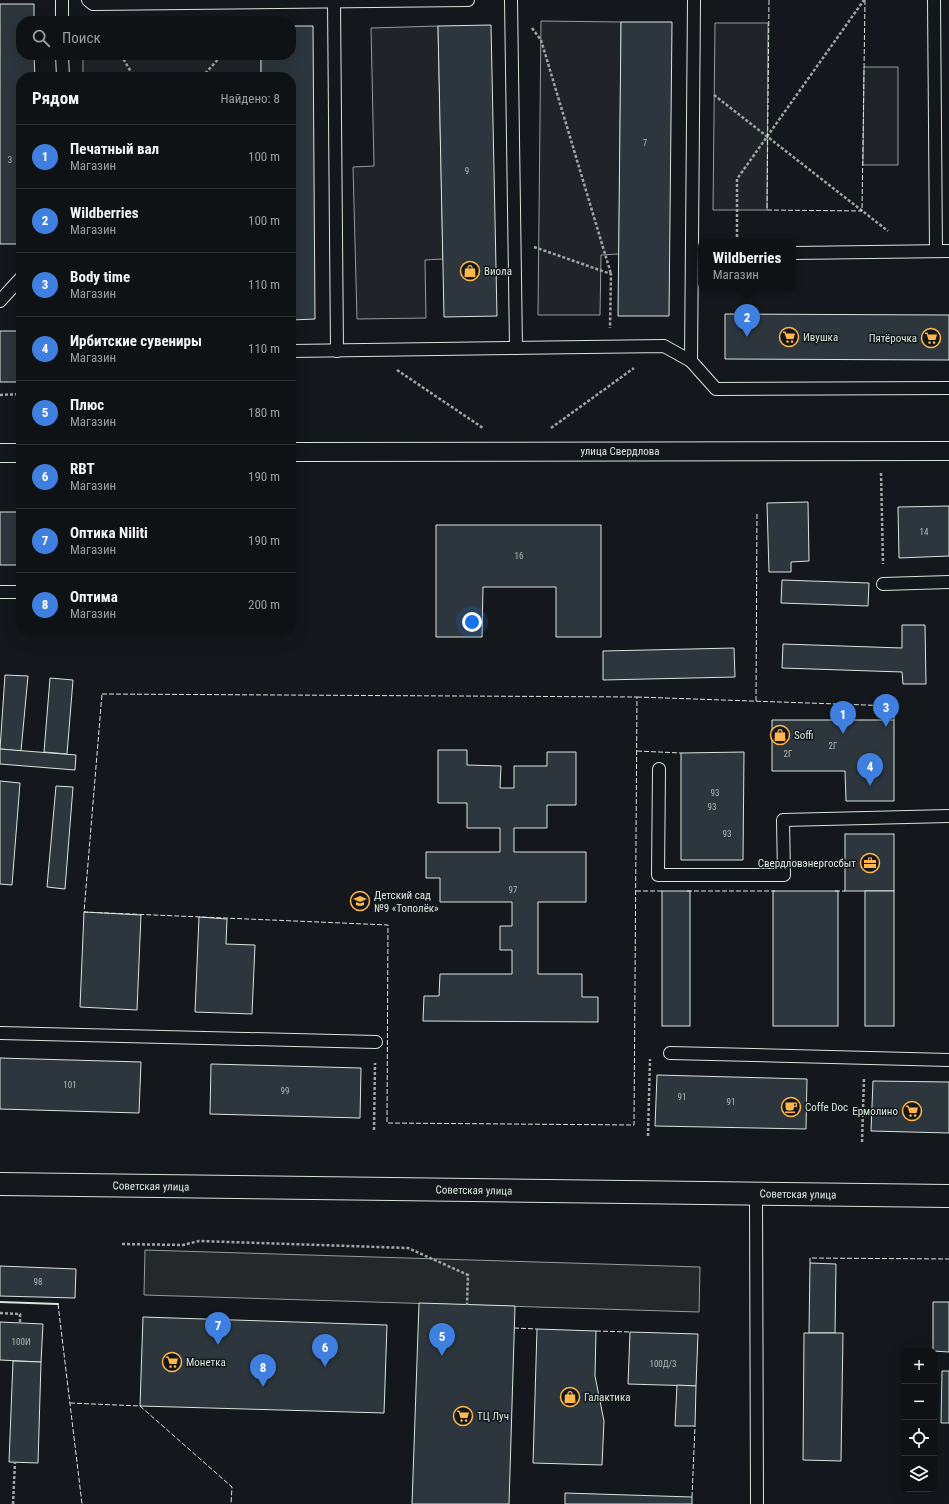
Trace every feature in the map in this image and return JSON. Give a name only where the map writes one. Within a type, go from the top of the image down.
[{"type":"main road","name":"Советская улица","points":[[0,1184],[949,1196]]},
{"type":"street","name":"улица Свердлова","points":[[296,452],[949,451]]},
{"type":"street","points":[[0,453],[16,453]]},
{"type":"lane","points":[[62,0],[62,16]]},
{"type":"lane","points":[[88,0],[93,4],[468,0]]},
{"type":"lane","points":[[512,0],[516,348]]},
{"type":"lane","points":[[691,361],[696,254],[693,78],[694,0]]},
{"type":"lane","points":[[934,0],[936,251]]},
{"type":"lane","points":[[334,2],[336,351]]},
{"type":"lane","points":[[62,60],[63,72]]},
{"type":"lane","points":[[796,253],[949,251]]},
{"type":"lane","points":[[0,301],[16,283]]},
{"type":"lane","points":[[296,351],[664,346],[691,361],[716,389],[949,388]]},
{"type":"lane","points":[[883,584],[949,582]]},
{"type":"lane","points":[[0,592],[16,592]]},
{"type":"lane","points":[[659,769],[658,875],[784,875],[783,820],[949,816]]},
{"type":"lane","points":[[0,1032],[376,1042]]},
{"type":"lane","points":[[670,1053],[949,1060]]},
{"type":"lane","points":[[756,1194],[757,1504]]},
{"type":"path","points":[[737,239],[737,179],[864,0]]},
{"type":"path","points":[[528,23],[541,40],[611,274],[610,346]]},
{"type":"path","points":[[124,60],[131,72]]},
{"type":"path","points":[[207,72],[217,60]]},
{"type":"path","points":[[693,78],[914,251]]},
{"type":"path","points":[[515,241],[611,274]]},
{"type":"path","points":[[550,429],[664,346]]},
{"type":"path","points":[[367,350],[485,430]]},
{"type":"path","points":[[0,394],[16,394]]},
{"type":"path","points":[[880,451],[883,584]]},
{"type":"path","points":[[374,1130],[376,1042]]},
{"type":"path","points":[[648,1136],[650,1053],[670,1053]]},
{"type":"path","points":[[862,1142],[864,1058]]},
{"type":"path","points":[[122,1244],[183,1245],[199,1241],[408,1248],[468,1275],[467,1305]]},
{"type":"path","points":[[0,1314],[20,1314],[20,1323]]},
{"type":"path","points":[[13,1504],[15,1462]]},
{"type":"shaded area","points":[[541,21],[621,22],[619,254],[601,255],[600,315],[538,315]]},
{"type":"shaded area","points":[[715,23],[768,23],[767,210],[713,210]]},
{"type":"shaded area","points":[[438,26],[443,259],[425,260],[426,318],[357,319],[353,167],[374,166],[371,28]]},
{"type":"shaded area","points":[[83,60],[261,60],[261,72],[83,72]]},
{"type":"shaded area","points":[[864,67],[898,67],[898,165],[863,165]]},
{"type":"shaded area","points":[[145,1250],[700,1267],[699,1312],[144,1295]]},
{"type":"building","points":[[0,4],[34,4],[34,16],[16,16],[16,60],[34,60],[35,72],[16,72],[16,244],[0,244]]},
{"type":"building","points":[[621,22],[672,22],[669,316],[618,316]]},
{"type":"building","points":[[491,25],[497,316],[444,317],[438,26]]},
{"type":"building","points":[[296,26],[313,26],[315,319],[296,320],[296,72],[261,72],[261,60],[296,60]]},
{"type":"building","points":[[725,314],[949,315],[949,360],[725,359]]},
{"type":"building","points":[[0,331],[16,331],[16,382],[0,382]]},
{"type":"building","points":[[808,502],[809,561],[791,562],[791,572],[769,572],[767,503]]},
{"type":"building","points":[[949,506],[949,556],[899,558],[898,507]]},
{"type":"building","points":[[0,512],[16,512],[16,565],[0,565]]},
{"type":"building","points":[[436,525],[601,525],[601,637],[556,637],[556,587],[483,587],[482,637],[436,637]]},
{"type":"building","points":[[782,580],[869,583],[868,606],[781,603]]},
{"type":"building","points":[[902,625],[925,625],[926,684],[903,684],[902,672],[782,668],[783,644],[902,648]]},
{"type":"building","points":[[734,648],[735,677],[603,680],[603,651]]},
{"type":"building","points":[[5,675],[28,676],[21,751],[0,749]]},
{"type":"building","points":[[50,678],[73,680],[67,754],[44,752]]},
{"type":"building","points":[[772,720],[894,720],[894,801],[846,801],[845,771],[772,771]]},
{"type":"building","points":[[0,749],[76,755],[75,770],[0,764]]},
{"type":"building","points":[[438,750],[467,750],[467,765],[501,766],[500,788],[514,788],[514,766],[547,766],[547,752],[576,752],[576,805],[547,805],[547,828],[514,828],[514,852],[586,852],[586,902],[538,902],[538,974],[582,974],[582,997],[598,997],[598,1022],[423,1021],[424,996],[439,996],[440,974],[512,974],[512,950],[500,950],[500,926],[512,926],[512,902],[440,902],[440,878],[426,878],[426,852],[500,852],[500,828],[467,828],[467,803],[438,803]]},
{"type":"building","points":[[744,752],[743,860],[681,860],[681,753]]},
{"type":"building","points":[[0,781],[20,783],[12,885],[0,884]]},
{"type":"building","points":[[56,786],[73,787],[65,889],[47,887]]},
{"type":"building","points":[[845,834],[894,834],[894,891],[845,891]]},
{"type":"building","points":[[662,891],[690,891],[690,1026],[662,1026]]},
{"type":"building","points":[[773,891],[838,891],[838,1026],[773,1026]]},
{"type":"building","points":[[865,891],[894,891],[894,1026],[865,1026]]},
{"type":"building","points":[[84,912],[141,915],[137,1010],[80,1007]]},
{"type":"building","points":[[199,917],[227,919],[226,944],[255,945],[252,1014],[195,1012]]},
{"type":"building","points":[[0,1058],[141,1062],[139,1113],[0,1109]]},
{"type":"building","points":[[211,1064],[361,1068],[360,1118],[210,1114]]},
{"type":"building","points":[[657,1075],[807,1079],[806,1129],[655,1126]]},
{"type":"building","points":[[873,1081],[949,1082],[949,1133],[871,1131]]},
{"type":"building","points":[[810,1263],[836,1264],[835,1333],[809,1333]]},
{"type":"building","points":[[0,1266],[76,1269],[75,1298],[0,1296]]},
{"type":"building","points":[[933,1302],[949,1302],[949,1352],[937,1351],[937,1348],[933,1348]]},
{"type":"building","name":"ТЦ Луч","points":[[419,1303],[515,1306],[509,1504],[412,1504]]},
{"type":"building","points":[[143,1317],[387,1325],[384,1413],[140,1406]]},
{"type":"building","points":[[0,1322],[43,1324],[41,1362],[0,1360]]},
{"type":"building","points":[[537,1329],[596,1331],[595,1376],[604,1421],[602,1465],[533,1463]]},
{"type":"building","points":[[630,1332],[698,1334],[696,1386],[628,1384]]},
{"type":"building","points":[[804,1333],[843,1333],[841,1461],[803,1460]]},
{"type":"building","points":[[13,1361],[41,1362],[38,1463],[9,1462]]},
{"type":"building","points":[[942,1371],[949,1371],[949,1423],[941,1423]]},
{"type":"building","points":[[677,1385],[696,1386],[695,1426],[675,1426]]},
{"type":"building","points":[[565,1493],[692,1497],[692,1504],[565,1504]]},
{"type":"fence","points":[[769,0],[767,210],[862,211],[865,0]]},
{"type":"fence","points":[[756,701],[757,513]]},
{"type":"fence","points":[[102,694],[637,697],[634,1125],[387,1123],[388,925],[84,912],[102,694]]},
{"type":"fence","points":[[637,697],[894,706],[894,720]]},
{"type":"fence","points":[[637,751],[681,753]]},
{"type":"fence","points":[[636,891],[663,891]]},
{"type":"fence","points":[[687,891],[775,891]]},
{"type":"fence","points":[[835,891],[845,891]]},
{"type":"fence","points":[[810,1263],[810,1258],[949,1259]]},
{"type":"fence","points":[[58,1304],[82,1504]]},
{"type":"fence","points":[[514,1328],[537,1329]]},
{"type":"fence","points":[[596,1331],[630,1332]]},
{"type":"fence","points":[[70,1403],[140,1406],[232,1487],[231,1504]]},
{"type":"fence","points":[[692,1497],[695,1426]]},
{"type":"wall","points":[[0,1302],[58,1304]]},
{"type":"place","name":"Виола","points":[[470,271]]},
{"type":"place","name":"Wildberries","points":[[747,337]]},
{"type":"place","name":"Ивушка","points":[[789,337]]},
{"type":"place","name":"Пятёрочка","points":[[931,338]]},
{"type":"place","name":"Body time","points":[[886,727]]},
{"type":"place","name":"Печатный вал","points":[[843,734]]},
{"type":"place","name":"Soffi","points":[[780,735]]},
{"type":"place","name":"Ирбитские сувениры","points":[[870,786]]},
{"type":"place","name":"Свердловэнергосбыт","points":[[870,863]]},
{"type":"place","name":"Детский сад №9 «Тополёк»","points":[[360,901]]},
{"type":"place","name":"Coffe Doc","points":[[791,1107]]},
{"type":"place","name":"Ермолино","points":[[912,1111]]},
{"type":"place","name":"Оптика Niliti","points":[[218,1345]]},
{"type":"place","name":"Плюс","points":[[442,1356]]},
{"type":"place","name":"Монетка","points":[[172,1362]]},
{"type":"place","name":"RBT","points":[[325,1367]]},
{"type":"place","name":"Оптима","points":[[263,1387]]},
{"type":"place","name":"Галактика","points":[[570,1397]]},
{"type":"place","name":"ТЦ Луч","points":[[463,1416]]}]
